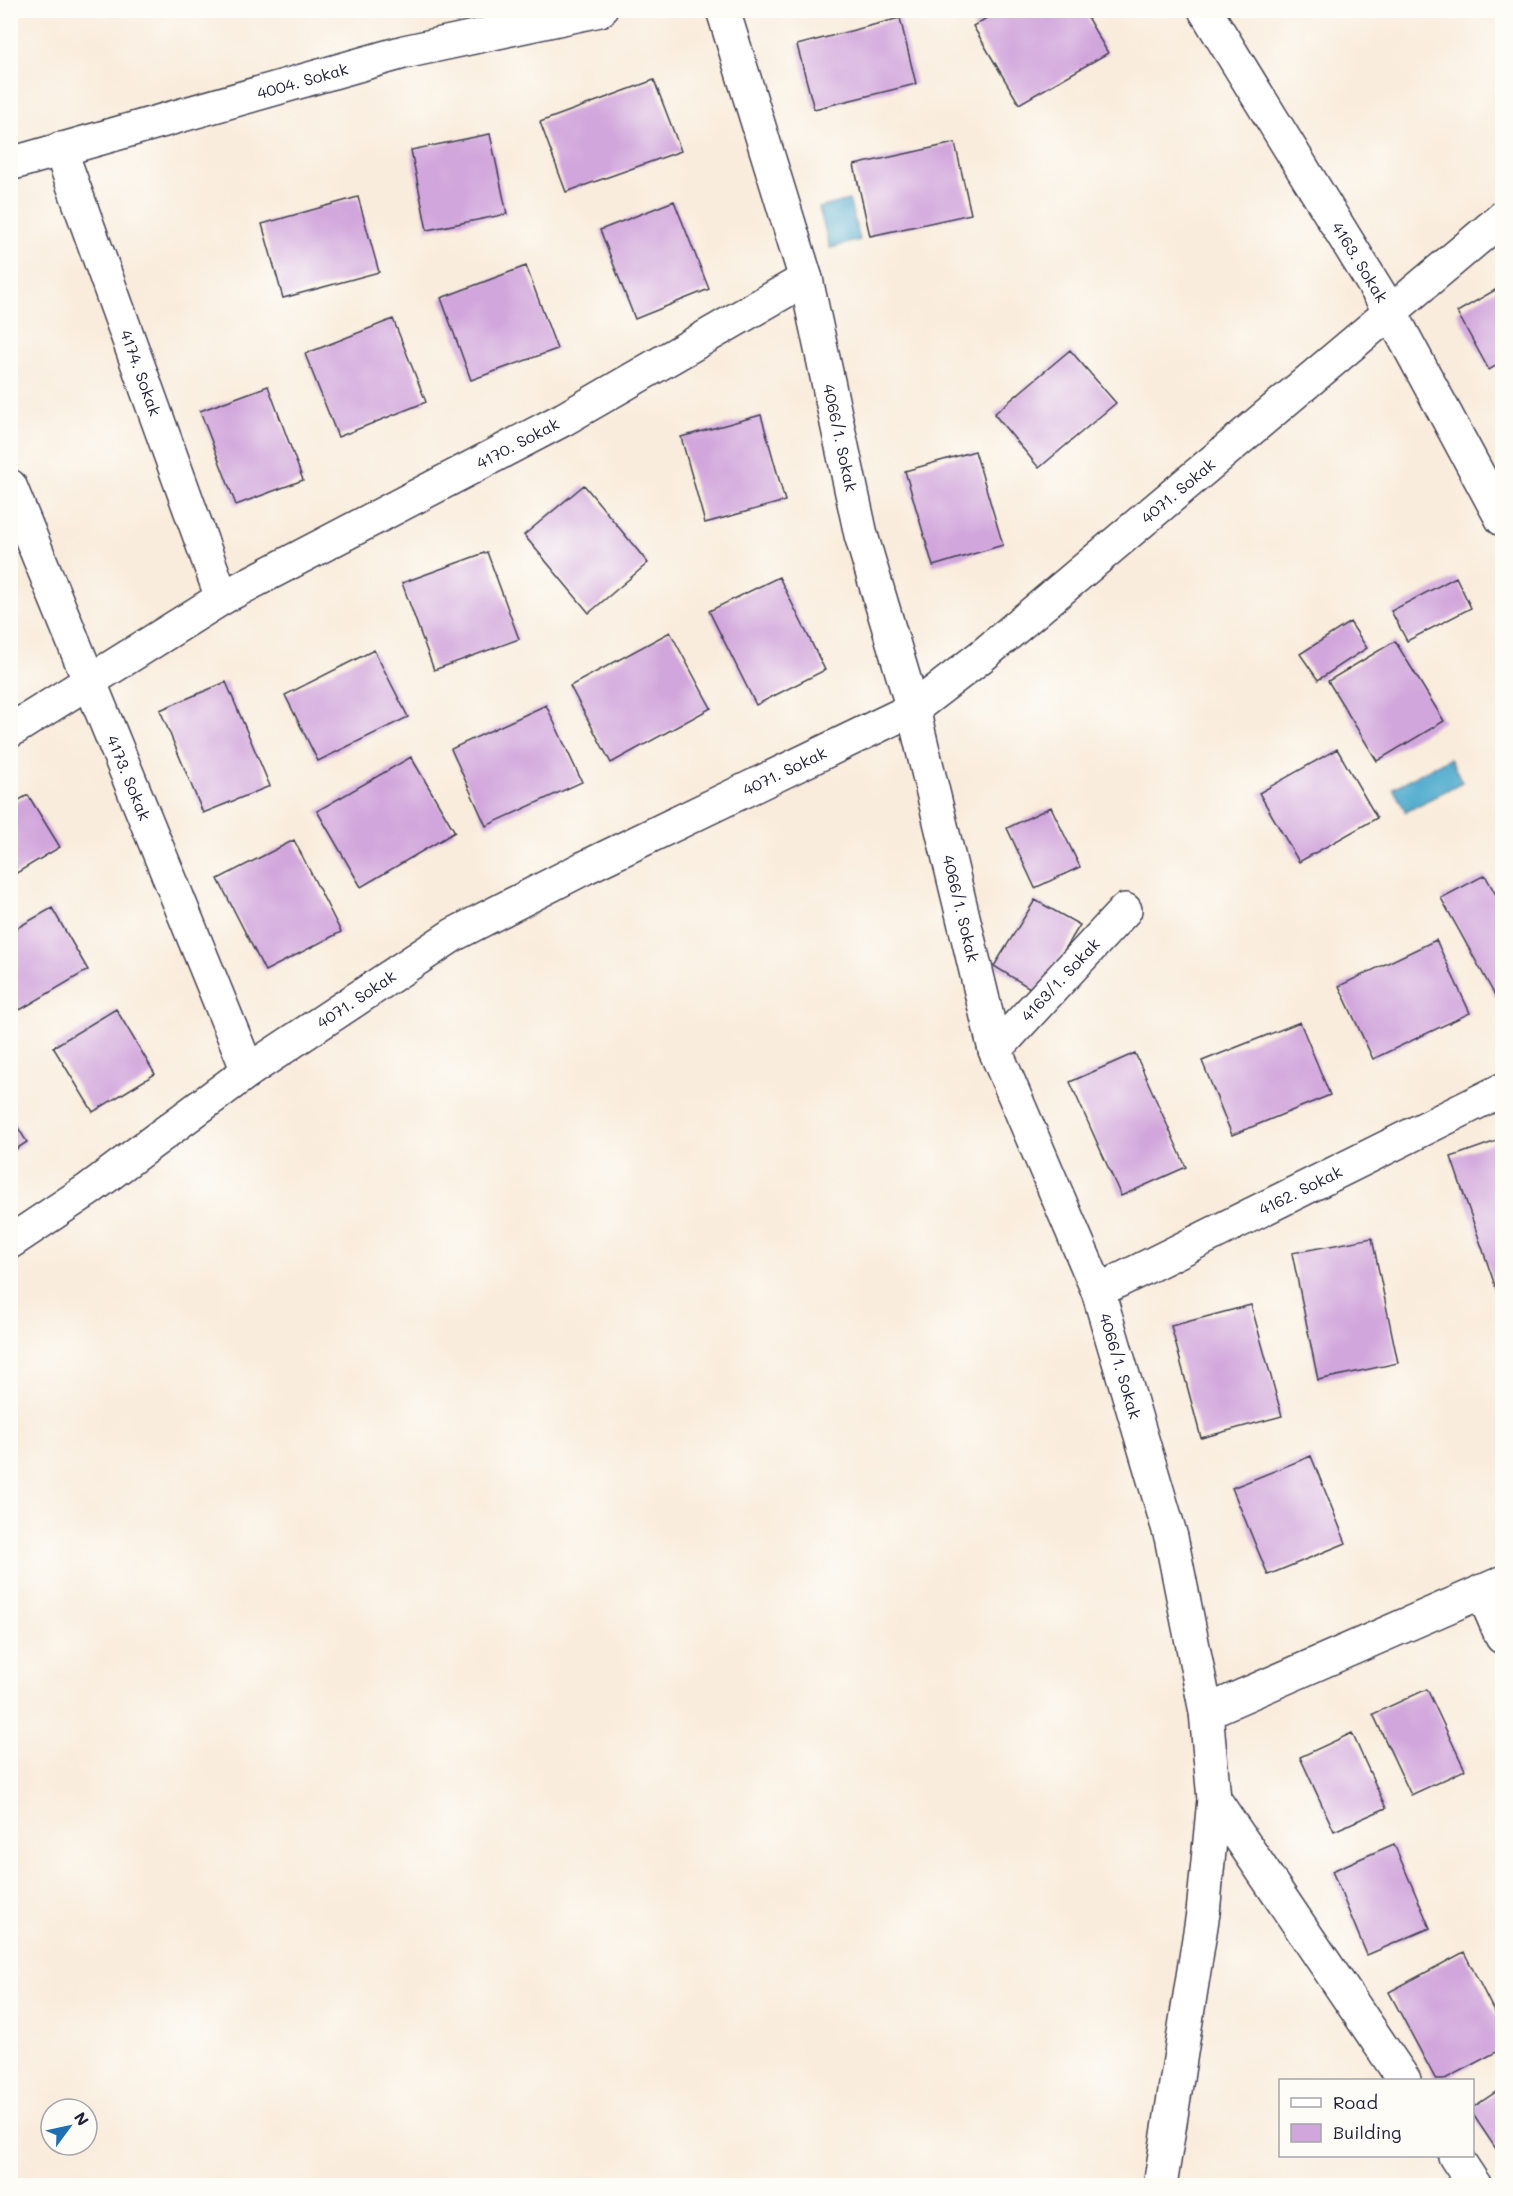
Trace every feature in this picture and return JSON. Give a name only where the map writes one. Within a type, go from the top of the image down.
[{"type":"street","name":"4004. Sokak","points":[[10,164],[404,52],[600,10]]},
{"type":"street","name":"4066/1. Sokak","points":[[723,10],[806,279],[861,535],[913,709],[995,1050],[1098,1291],[1172,1537],[1206,1712],[1214,1799],[1203,1913],[1167,2178]]},
{"type":"street","name":"4163. Sokak","points":[[1205,10],[1390,311],[1503,519]]},
{"type":"street","name":"4174. Sokak","points":[[60,149],[222,598]]},
{"type":"street","name":"4071. Sokak","points":[[10,1242],[88,1191],[248,1071],[453,935],[584,868],[913,709],[983,655],[1503,218]]},
{"type":"street","name":"4170. Sokak","points":[[92,681],[222,598],[564,419],[806,279]]},
{"type":"street","name":"4173. Sokak","points":[[10,486],[92,681],[248,1071]]},
{"type":"street","points":[[10,731],[92,681]]},
{"type":"street","name":"4163/1. Sokak","points":[[995,1050],[1125,910]]},
{"type":"street","name":"4162. Sokak","points":[[1098,1291],[1503,1090]]},
{"type":"street","points":[[1206,1712],[1492,1587],[1503,1637]]},
{"type":"street","points":[[1214,1799],[1403,2079]]},
{"type":"street","points":[[1456,2157],[1475,2186]]},
{"type":"water","points":[[849,200],[860,240],[830,248],[819,208]]},
{"type":"water","points":[[1450,758],[1462,782],[1406,812],[1393,788]]},
{"type":"building","points":[[1000,10],[1083,10],[1108,53],[1019,104],[973,26]]},
{"type":"building","points":[[900,18],[916,84],[814,109],[797,45]]},
{"type":"building","points":[[654,80],[681,151],[566,192],[540,122]]},
{"type":"building","points":[[490,134],[507,214],[427,230],[411,150]]},
{"type":"building","points":[[955,143],[971,214],[870,236],[854,165]]},
{"type":"building","points":[[358,197],[379,272],[283,298],[262,224]]},
{"type":"building","points":[[674,201],[709,289],[635,319],[600,230]]},
{"type":"building","points":[[526,266],[557,349],[471,380],[441,298]]},
{"type":"building","points":[[1502,286],[1502,362],[1489,370],[1457,312]]},
{"type":"building","points":[[393,319],[426,402],[338,437],[305,354]]},
{"type":"building","points":[[1070,350],[1116,403],[1039,468],[994,414]]},
{"type":"building","points":[[268,386],[303,480],[236,505],[200,411]]},
{"type":"building","points":[[761,415],[785,501],[705,523],[681,437]]},
{"type":"building","points":[[975,451],[1003,545],[933,566],[905,471]]},
{"type":"building","points":[[584,485],[648,563],[589,613],[524,535]]},
{"type":"building","points":[[487,552],[519,639],[434,670],[402,583]]},
{"type":"building","points":[[779,577],[825,670],[756,705],[709,611]]},
{"type":"building","points":[[1456,577],[1471,608],[1407,641],[1391,611]]},
{"type":"building","points":[[1350,622],[1367,648],[1318,680],[1300,654]]},
{"type":"building","points":[[670,632],[711,708],[611,763],[570,686]]},
{"type":"building","points":[[1395,641],[1444,721],[1377,761],[1328,681]]},
{"type":"building","points":[[374,650],[408,717],[318,761],[285,695]]},
{"type":"building","points":[[226,682],[270,786],[203,813],[160,710]]},
{"type":"building","points":[[546,705],[582,782],[486,826],[451,749]]},
{"type":"building","points":[[1337,749],[1377,818],[1299,862],[1259,793]]},
{"type":"building","points":[[411,757],[455,832],[361,887],[317,811]]},
{"type":"building","points":[[28,795],[60,847],[10,877],[10,805]]},
{"type":"building","points":[[1051,807],[1080,867],[1035,888],[1007,828]]},
{"type":"building","points":[[294,840],[341,932],[265,971],[218,879]]},
{"type":"building","points":[[1485,875],[1502,906],[1502,996],[1497,999],[1441,898]]},
{"type":"building","points":[[1035,900],[1080,925],[1038,993],[994,966]]},
{"type":"building","points":[[52,908],[88,970],[20,1010],[10,994],[10,932]]},
{"type":"building","points":[[1436,940],[1470,1013],[1373,1059],[1339,986]]},
{"type":"building","points":[[116,1009],[155,1074],[93,1112],[53,1047]]},
{"type":"building","points":[[1300,1022],[1330,1095],[1232,1135],[1202,1061]]},
{"type":"building","points":[[1135,1053],[1186,1167],[1121,1196],[1070,1082]]},
{"type":"building","points":[[10,1115],[27,1142],[10,1153]]},
{"type":"building","points":[[1502,1139],[1502,1306],[1451,1157]]},
{"type":"building","points":[[1372,1238],[1398,1363],[1318,1380],[1292,1253]]},
{"type":"building","points":[[1251,1305],[1282,1416],[1201,1438],[1171,1326]]},
{"type":"building","points":[[1311,1456],[1346,1543],[1268,1575],[1232,1488]]},
{"type":"building","points":[[1427,1689],[1465,1770],[1411,1795],[1373,1714]]},
{"type":"building","points":[[1352,1733],[1386,1808],[1334,1831],[1300,1757]]},
{"type":"building","points":[[1394,1844],[1430,1928],[1367,1955],[1332,1871]]},
{"type":"building","points":[[1464,1952],[1502,2027],[1502,2049],[1445,2079],[1435,2079],[1389,1992]]},
{"type":"building","points":[[1502,2088],[1502,2158],[1474,2116],[1474,2107]]}]
